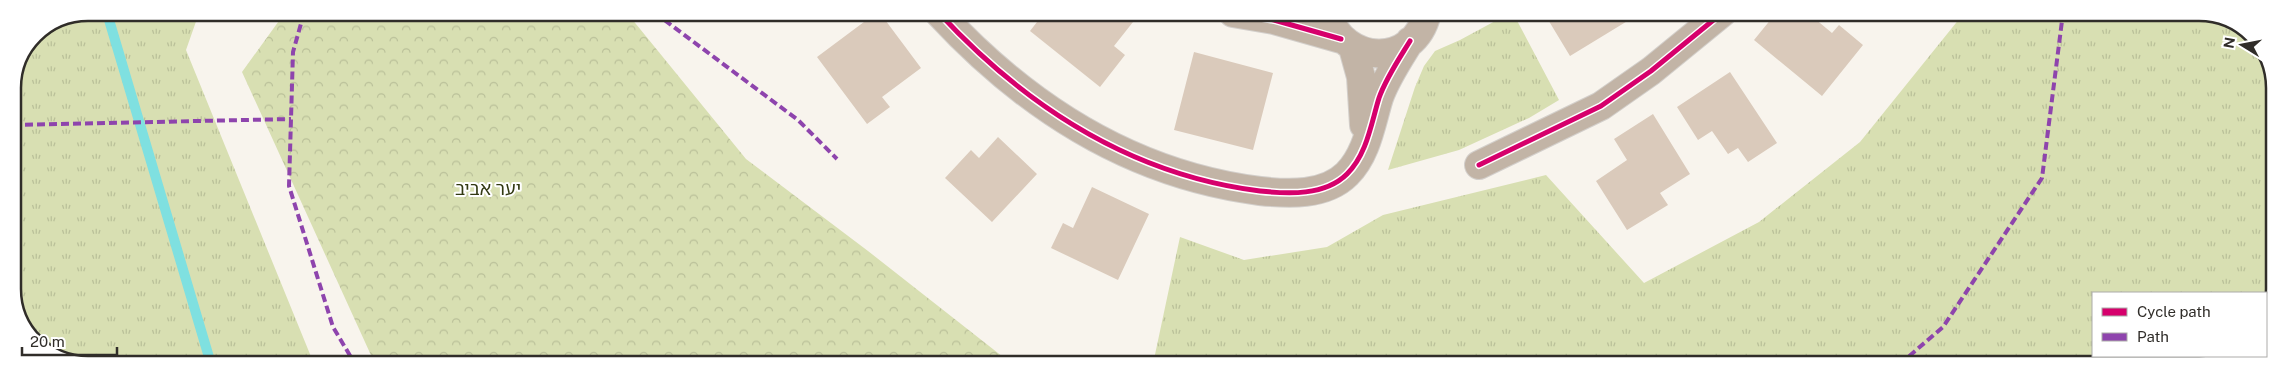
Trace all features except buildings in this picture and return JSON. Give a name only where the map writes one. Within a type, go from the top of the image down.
[{"type":"street","points":[[946,21],[970,47],[1011,83],[1061,118],[1102,141],[1153,165],[1199,180],[1282,194],[1307,192],[1328,187],[1347,175],[1365,144],[1380,96],[1419,28]]},
{"type":"street","points":[[1277,21],[1347,43],[1368,53],[1385,53],[1402,48],[1419,28],[1432,21]]},
{"type":"street","points":[[1329,21],[1331,26],[1347,43],[1361,77],[1365,144]]},
{"type":"street","points":[[1479,165],[1601,106],[1651,71],[1712,21]]},
{"type":"green space","points":[[88,21],[196,21],[186,50],[311,356],[79,355],[63,351],[44,339],[26,314],[21,289],[21,88],[26,63],[33,51],[51,33],[63,26],[75,23]]},
{"type":"green space","name":"יער אביב","points":[[279,21],[634,21],[746,159],[868,251],[1002,356],[371,356],[242,72]]},
{"type":"green space","points":[[1495,21],[1517,21],[1559,100],[1529,118],[1459,150],[1388,170],[1415,87],[1424,66],[1435,51]]},
{"type":"green space","points":[[1958,21],[2199,21],[2228,28],[2243,38],[2257,55],[2261,63],[2266,88],[2266,292],[2092,292],[2092,356],[1155,356],[1180,237],[1244,260],[1327,247],[1383,215],[1546,175],[1644,283],[1759,222],[1860,142]]},
{"type":"waterway","points":[[109,21],[209,356]]},
{"type":"marked path","points":[[302,21],[293,52],[289,186],[333,327],[350,356]]},
{"type":"marked path","points":[[666,21],[798,120],[837,159]]},
{"type":"marked path","points":[[1909,356],[1943,327],[2042,178],[2062,21]]},
{"type":"marked path","points":[[21,125],[291,119]]},
{"type":"cycle path","points":[[947,21],[1008,78],[1045,106],[1084,131],[1125,152],[1168,170],[1213,183],[1260,191],[1294,193],[1317,190],[1328,186],[1338,181],[1354,166],[1364,148],[1385,83],[1410,41]]},
{"type":"cycle path","points":[[1278,21],[1341,39]]},
{"type":"cycle path","points":[[1479,165],[1601,106],[1651,71],[1712,21]]}]
